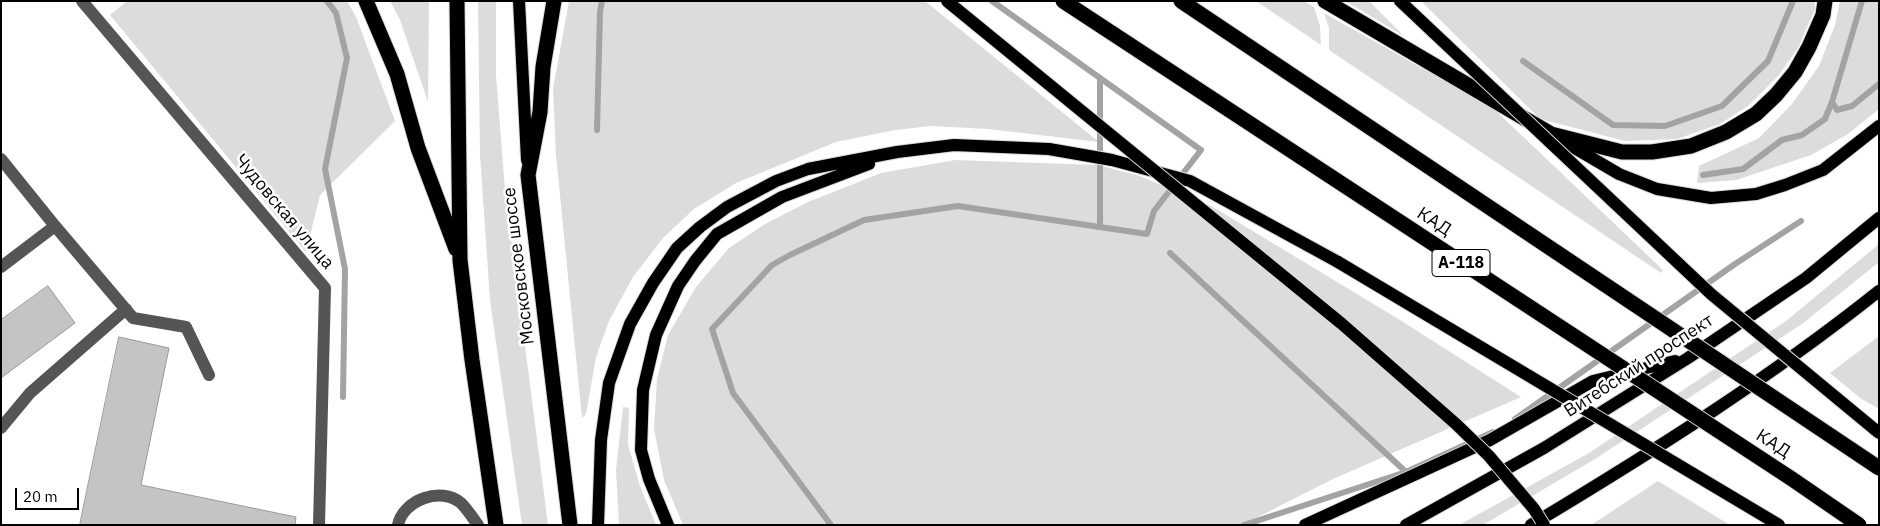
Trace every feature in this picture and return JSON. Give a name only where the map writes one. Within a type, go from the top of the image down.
[{"type":"highway","points":[[366,1],[397,74],[418,148],[460,260]]},
{"type":"highway","points":[[457,1],[460,260],[472,360],[496,525]]},
{"type":"highway","points":[[528,175],[540,112],[543,67],[554,1]]},
{"type":"highway","name":"КАД","points":[[1063,1],[1792,479],[1859,525]]},
{"type":"highway","points":[[1181,1],[1879,468]]},
{"type":"highway","points":[[1325,1],[1551,134],[1622,152],[1642,152],[1691,146],[1726,132],[1756,114],[1776,95],[1795,72],[1809,47],[1823,15],[1825,1]]},
{"type":"highway","name":"Московское шоссе","points":[[528,175],[570,525]]},
{"type":"main road","name":"Московское шоссе","points":[[519,1],[528,175]]},
{"type":"main road","points":[[947,1],[1378,355],[1489,456],[1534,509],[1544,525]]},
{"type":"main road","points":[[1400,1],[1711,294],[1879,433]]},
{"type":"main road","points":[[1551,134],[1619,174],[1657,189],[1711,198],[1756,194],[1823,170],[1879,126]]},
{"type":"main road","points":[[598,525],[601,440],[609,383],[630,324],[677,248],[700,227],[727,207],[776,181],[808,169],[897,152],[954,145],[1049,149],[1112,160],[1190,181],[1338,262],[1779,525]]},
{"type":"main road","points":[[668,525],[649,480],[641,450],[643,390],[656,335],[678,286],[717,234],[782,197],[897,152]]},
{"type":"main road","name":"Витебский проспект","points":[[1406,525],[1544,448],[1688,358],[1806,278],[1879,218]]},
{"type":"main road","points":[[1531,525],[1732,398],[1806,347],[1879,291]]},
{"type":"main road","points":[[1304,525],[1490,440],[1593,382],[1688,358]]},
{"type":"street","name":"Чудовская улица","points":[[82,1],[325,288],[319,525]]},
{"type":"street","points":[[1,160],[133,318],[186,327],[209,375]]},
{"type":"street","points":[[1,267],[55,226]]},
{"type":"street","points":[[1,428],[30,393],[126,309]]},
{"type":"street","points":[[398,525],[400,516],[412,503],[431,496],[446,497],[460,503],[478,525]]},
{"type":"shaded area","points":[[127,1],[347,1],[356,17],[395,121],[320,195],[306,252],[110,15]]},
{"type":"shaded area","points":[[390,1],[429,1],[428,102],[400,20]]},
{"type":"shaded area","points":[[478,1],[496,1],[496,75],[505,190],[548,525],[522,525],[490,300],[480,155]]},
{"type":"shaded area","points":[[569,1],[925,1],[1099,142],[988,129],[931,126],[895,130],[836,142],[736,183],[694,209],[663,238],[633,277],[609,321],[596,357],[586,414],[582,418],[556,155],[553,89]]},
{"type":"shaded area","points":[[1256,1],[1304,1],[1314,7],[1320,26],[1321,45]]},
{"type":"shaded area","points":[[1345,1],[1369,1],[1404,36]]},
{"type":"shaded area","points":[[1421,1],[1815,1],[1815,9],[1798,48],[1779,75],[1748,106],[1720,124],[1677,139],[1625,141],[1540,119]]},
{"type":"shaded area","points":[[1840,1],[1879,1],[1879,109],[1848,134],[1811,155],[1736,180],[1697,183],[1699,166],[1759,138],[1792,104],[1819,66],[1835,25]]},
{"type":"shaded area","points":[[1324,13],[1493,108],[1663,270],[1661,273],[1329,50],[1329,28]]},
{"type":"shaded area","points":[[955,160],[1098,165],[1140,176],[1213,207],[1400,320],[1521,397],[1333,479],[1242,525],[683,525],[664,480],[654,429],[657,379],[668,335],[696,287],[729,248],[765,224],[808,202],[881,173]]},
{"type":"shaded area","points":[[1879,244],[1879,262],[1802,324],[1595,459],[1483,525],[1459,525],[1589,453],[1786,321]]},
{"type":"shaded area","points":[[1879,336],[1879,409],[1860,398],[1830,373]]},
{"type":"shaded area","points":[[623,407],[629,408],[628,444],[640,486],[656,525],[619,525],[616,470]]},
{"type":"shaded area","points":[[1658,481],[1730,525],[1591,525]]},
{"type":"building","points":[[48,286],[75,323],[1,378],[1,320]]},
{"type":"building","points":[[119,337],[169,348],[141,485],[296,517],[295,525],[80,525]]},
{"type":"waterway","points":[[327,1],[336,13],[347,58],[325,169],[345,269],[343,397]]},
{"type":"waterway","points":[[597,130],[600,12],[602,1]]},
{"type":"waterway","points":[[831,525],[733,393],[712,329],[772,265],[864,220],[958,206],[1147,234],[1154,211],[1201,150],[992,1]]},
{"type":"waterway","points":[[1523,61],[1613,125],[1665,126],[1722,106],[1768,61],[1793,1]]},
{"type":"waterway","points":[[1703,175],[1743,169],[1782,140],[1802,135],[1825,119],[1832,102],[1862,1]]},
{"type":"waterway","points":[[1100,78],[1100,227]]},
{"type":"waterway","points":[[1832,102],[1837,110],[1852,106],[1879,84]]},
{"type":"waterway","points":[[1515,419],[1735,264],[1801,221]]},
{"type":"waterway","points":[[1170,253],[1406,472]]},
{"type":"waterway","points":[[1244,525],[1406,472],[1493,432]]}]
